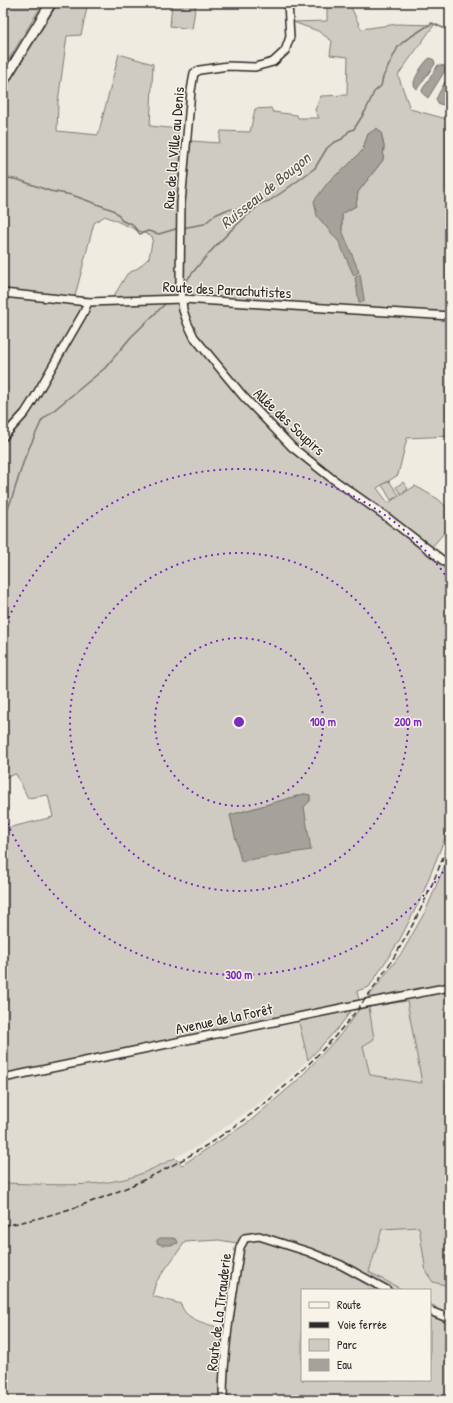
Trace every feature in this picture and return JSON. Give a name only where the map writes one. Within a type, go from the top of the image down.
[{"type":"main road","points":[[3,82],[50,3]]},
{"type":"street","name":"Rue de la Ville au Denis","points":[[181,299],[181,202],[194,73],[200,70],[228,66],[255,67],[273,62],[285,51],[290,37],[288,3]]},
{"type":"street","name":"Route des Parachutistes","points":[[3,293],[88,302],[181,299],[450,316]]},
{"type":"street","name":"Allée des Soupirs","points":[[181,299],[187,322],[194,337],[243,396],[292,447],[450,566]]},
{"type":"street","points":[[3,437],[32,402],[84,312],[88,302]]},
{"type":"street","name":"Avenue de la Forêt","points":[[3,1078],[450,987]]},
{"type":"street","name":"Route de La Tirauderie","points":[[223,1400],[223,1376],[229,1317],[240,1247],[246,1238],[259,1236],[309,1252],[341,1265],[386,1289]]},
{"type":"street","points":[[431,1311],[447,1318]]},
{"type":"shaded area","points":[[407,1001],[422,1083],[370,1075],[363,1046],[374,1039],[369,1007]]},
{"type":"shaded area","points":[[297,1014],[308,1060],[265,1099],[195,1148],[135,1176],[99,1183],[63,1185],[3,1183],[3,1074]]},
{"type":"shaded area","points":[[419,1227],[423,1246],[449,1286],[450,1284],[450,1322],[435,1316],[436,1307],[431,1304],[431,1289],[401,1289],[369,1272],[382,1229]]},
{"type":"green space","points":[[3,3],[43,3],[3,69]]},
{"type":"green space","points":[[58,3],[88,3],[81,35],[67,36],[58,102],[57,131],[98,135],[119,54],[153,64],[150,126],[178,129],[178,140],[219,143],[221,131],[250,132],[255,109],[271,108],[273,112],[297,115],[298,118],[319,118],[315,110],[321,96],[347,95],[348,57],[330,55],[332,41],[318,31],[293,22],[327,21],[327,3],[351,3],[351,7],[361,29],[398,24],[434,25],[398,75],[410,109],[450,120],[450,436],[407,438],[398,475],[377,488],[388,503],[415,486],[438,499],[450,510],[450,526],[431,548],[450,561],[450,825],[421,898],[399,941],[369,987],[357,991],[359,1000],[339,1027],[308,1060],[297,1014],[3,1074],[3,829],[53,817],[48,795],[28,798],[16,774],[3,778],[3,93]],"holes":[[[381,132],[384,146],[383,160],[358,192],[356,206],[342,214],[342,230],[329,181],[362,151],[368,134]],[[105,216],[153,237],[149,258],[138,268],[127,274],[112,299],[75,296],[94,223]],[[304,794],[310,795],[310,801],[304,806],[231,815]]]},
{"type":"green space","points":[[172,3],[196,3],[192,29],[170,26]]},
{"type":"green space","points":[[389,481],[399,495],[391,500],[382,485]]},
{"type":"green space","points":[[403,482],[408,489],[401,494],[396,487]]},
{"type":"green space","points":[[450,853],[450,1284],[449,1286],[433,1282],[426,1272],[419,1227],[382,1229],[369,1272],[401,1289],[301,1289],[301,1381],[431,1381],[431,1304],[436,1307],[435,1316],[450,1322],[450,1400],[3,1400],[3,1183],[69,1185],[103,1183],[135,1176],[175,1158],[182,1165],[249,1122],[297,1081],[340,1035],[403,951],[426,910]],"holes":[[[407,1001],[422,1083],[370,1075],[363,1046],[374,1039],[369,1007]],[[219,1240],[237,1243],[224,1329],[192,1318],[183,1310],[181,1304],[152,1296],[156,1282],[185,1242]]]},
{"type":"water","points":[[430,58],[434,60],[435,64],[417,89],[414,81],[423,65]]},
{"type":"water","points":[[438,65],[445,66],[446,69],[428,98],[423,94],[422,90]]},
{"type":"water","points":[[450,72],[450,106],[439,104],[436,99]]},
{"type":"water","points":[[377,128],[381,132],[384,146],[383,160],[358,192],[356,206],[342,214],[342,230],[359,272],[354,276],[339,242],[317,216],[314,201],[329,181],[362,151],[368,134]]},
{"type":"water","points":[[360,274],[364,302],[359,302],[355,278]]},
{"type":"water","points":[[304,794],[310,795],[310,801],[304,807],[311,850],[241,861],[230,815]]},
{"type":"water","points":[[160,1238],[173,1238],[177,1240],[178,1243],[162,1245],[157,1243],[157,1240]]},
{"type":"waterway","name":"Ruisseau de Bougon","points":[[182,228],[204,224],[215,215],[226,210],[235,209],[242,211],[254,205],[269,201],[284,191],[315,168],[327,148],[333,143],[342,139],[349,131],[354,129],[366,110],[374,92],[381,86],[383,77],[398,47],[404,41],[432,23],[450,31]]},
{"type":"waterway","points":[[3,177],[19,180],[50,191],[72,195],[113,210],[119,215],[121,220],[131,223],[140,234],[148,231],[159,234],[179,228]]},
{"type":"waterway","name":"Ruisseau de Bougon","points":[[186,281],[221,240],[262,203]]},
{"type":"waterway","name":"Ruisseau de Bougon","points":[[3,519],[11,501],[25,457],[42,420],[105,368],[131,337],[166,303]]},
{"type":"railway","points":[[3,1226],[78,1206],[150,1177],[217,1138],[279,1092],[334,1037],[382,976],[421,909],[450,837]]}]
